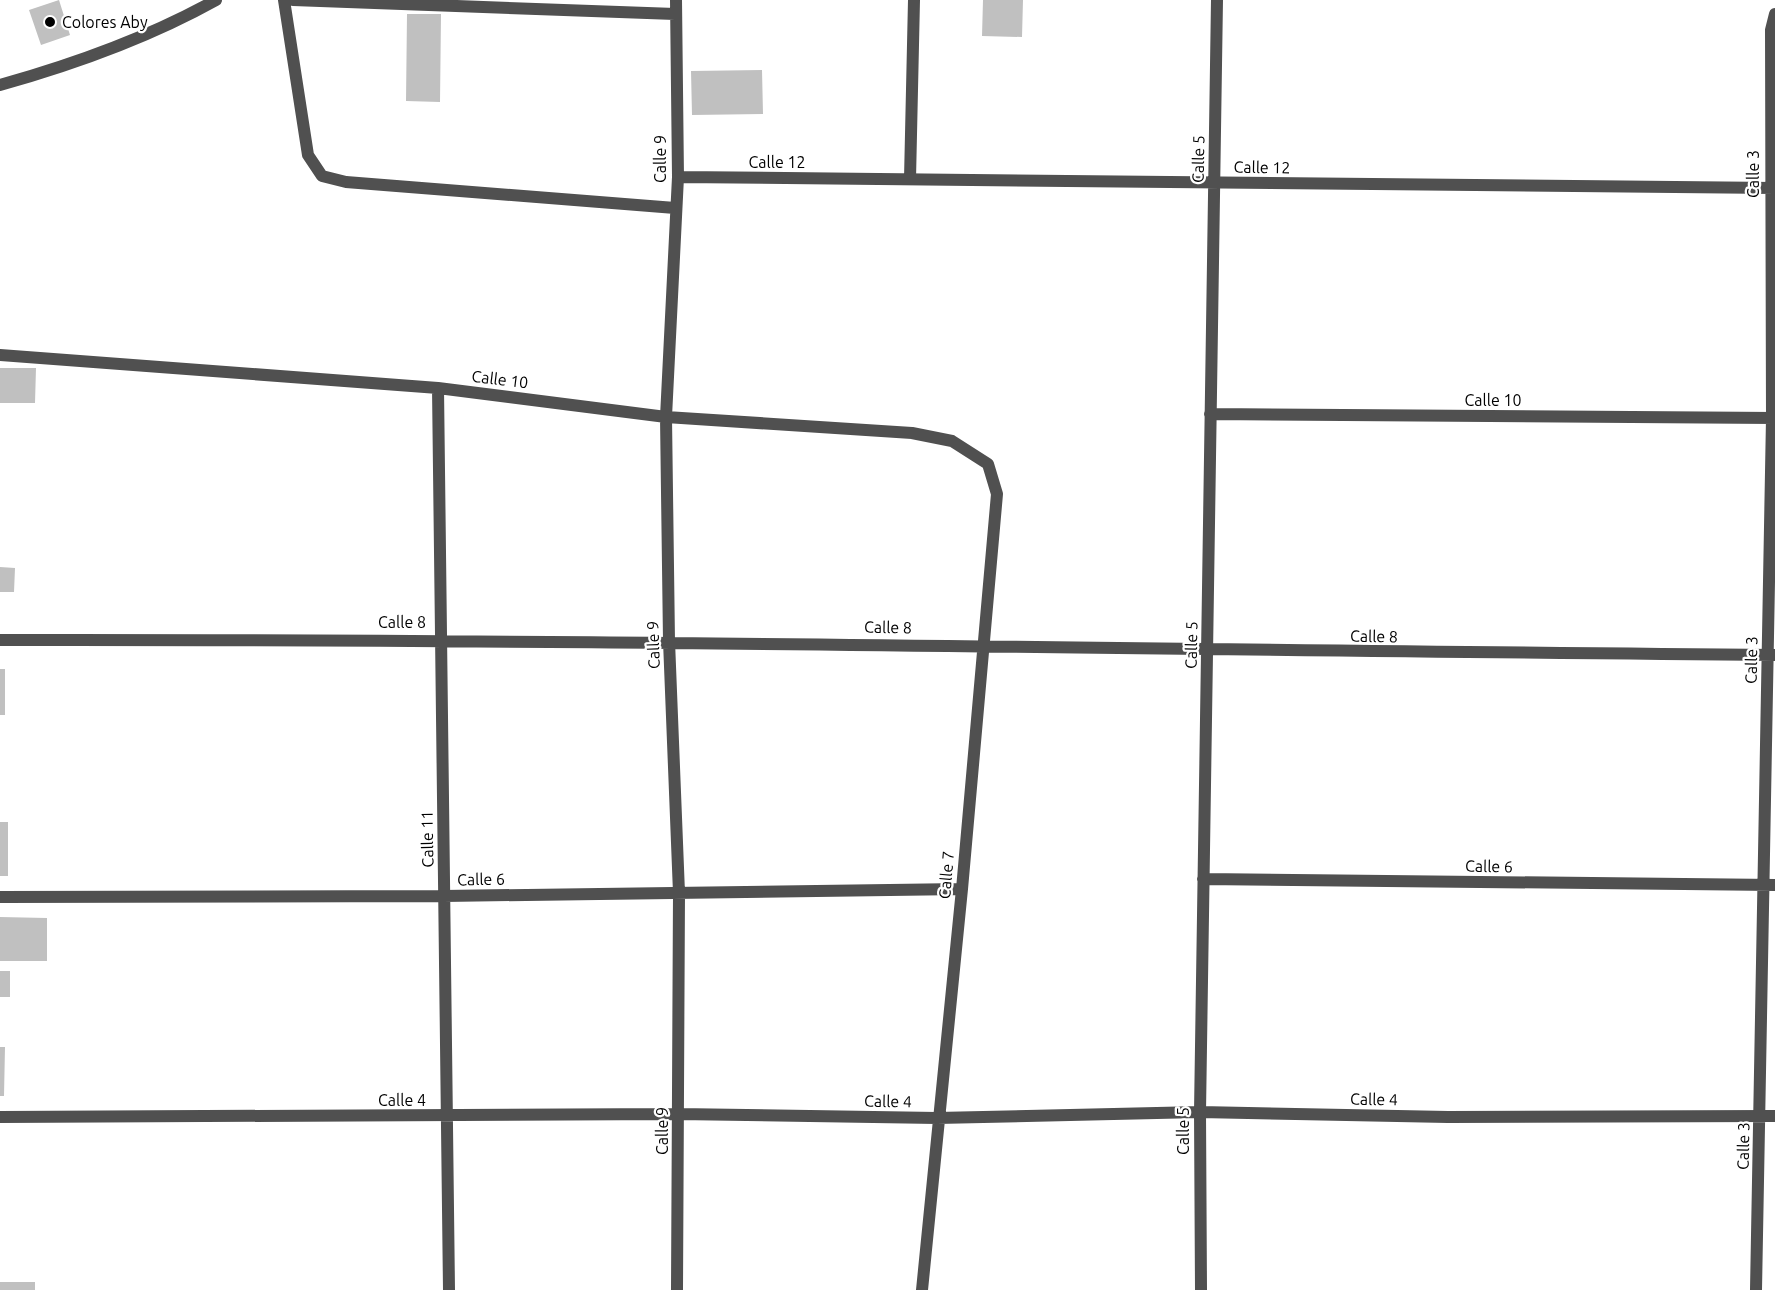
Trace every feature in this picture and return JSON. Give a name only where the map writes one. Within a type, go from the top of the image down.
[{"type":"street","points":[[0,85],[77,63],[183,19],[216,0]]},
{"type":"street","points":[[284,0],[308,155],[322,176],[345,182],[675,208]]},
{"type":"street","points":[[293,0],[675,14]]},
{"type":"street","name":"Calle 9","points":[[676,0],[678,177],[666,417],[669,641],[679,893],[677,1290]]},
{"type":"street","points":[[910,179],[914,0]]},
{"type":"street","name":"Calle 5","points":[[1201,1290],[1200,1112],[1217,0]]},
{"type":"street","name":"Calle 3","points":[[1756,1290],[1769,885],[1773,418],[1771,30],[1775,14]]},
{"type":"street","name":"Calle 12","points":[[678,177],[1772,188]]},
{"type":"street","name":"Calle 10","points":[[0,356],[438,387],[666,417],[912,433],[952,441],[988,464]]},
{"type":"street","name":"Calle 11","points":[[438,387],[449,1290]]},
{"type":"street","name":"Calle 10","points":[[1210,414],[1773,418]]},
{"type":"street","name":"Calle 7","points":[[922,1290],[937,1118],[962,889],[997,494],[988,464]]},
{"type":"street","name":"Calle 8","points":[[0,640],[441,639],[982,645],[1208,651],[1771,655]]},
{"type":"street","name":"Calle 6","points":[[1203,879],[1769,885]]},
{"type":"street","name":"Calle 6","points":[[0,897],[444,896],[962,889]]},
{"type":"street","name":"Calle 4","points":[[0,1117],[678,1114],[937,1118],[1200,1112],[1448,1117],[1775,1116]]},
{"type":"building","name":"Colores Aby","points":[[59,0],[70,35],[41,45],[29,10]]},
{"type":"building","points":[[983,0],[1023,0],[1022,37],[982,36]]},
{"type":"building","points":[[407,14],[441,14],[440,102],[406,101]]},
{"type":"building","points":[[762,70],[763,114],[692,115],[691,71]]},
{"type":"building","points":[[0,368],[36,368],[35,403],[0,403]]},
{"type":"building","points":[[0,567],[15,568],[14,592],[0,592]]},
{"type":"building","points":[[0,669],[5,669],[5,715],[0,715]]},
{"type":"building","points":[[0,822],[8,822],[8,876],[0,876]]},
{"type":"building","points":[[0,917],[47,918],[47,961],[0,961]]},
{"type":"building","points":[[0,971],[10,971],[10,997],[0,997]]},
{"type":"building","points":[[0,1047],[5,1047],[4,1096],[0,1096]]},
{"type":"building","points":[[0,1282],[35,1282],[35,1290],[0,1290]]},
{"type":"place","name":"Colores Aby","points":[[50,22]]}]
